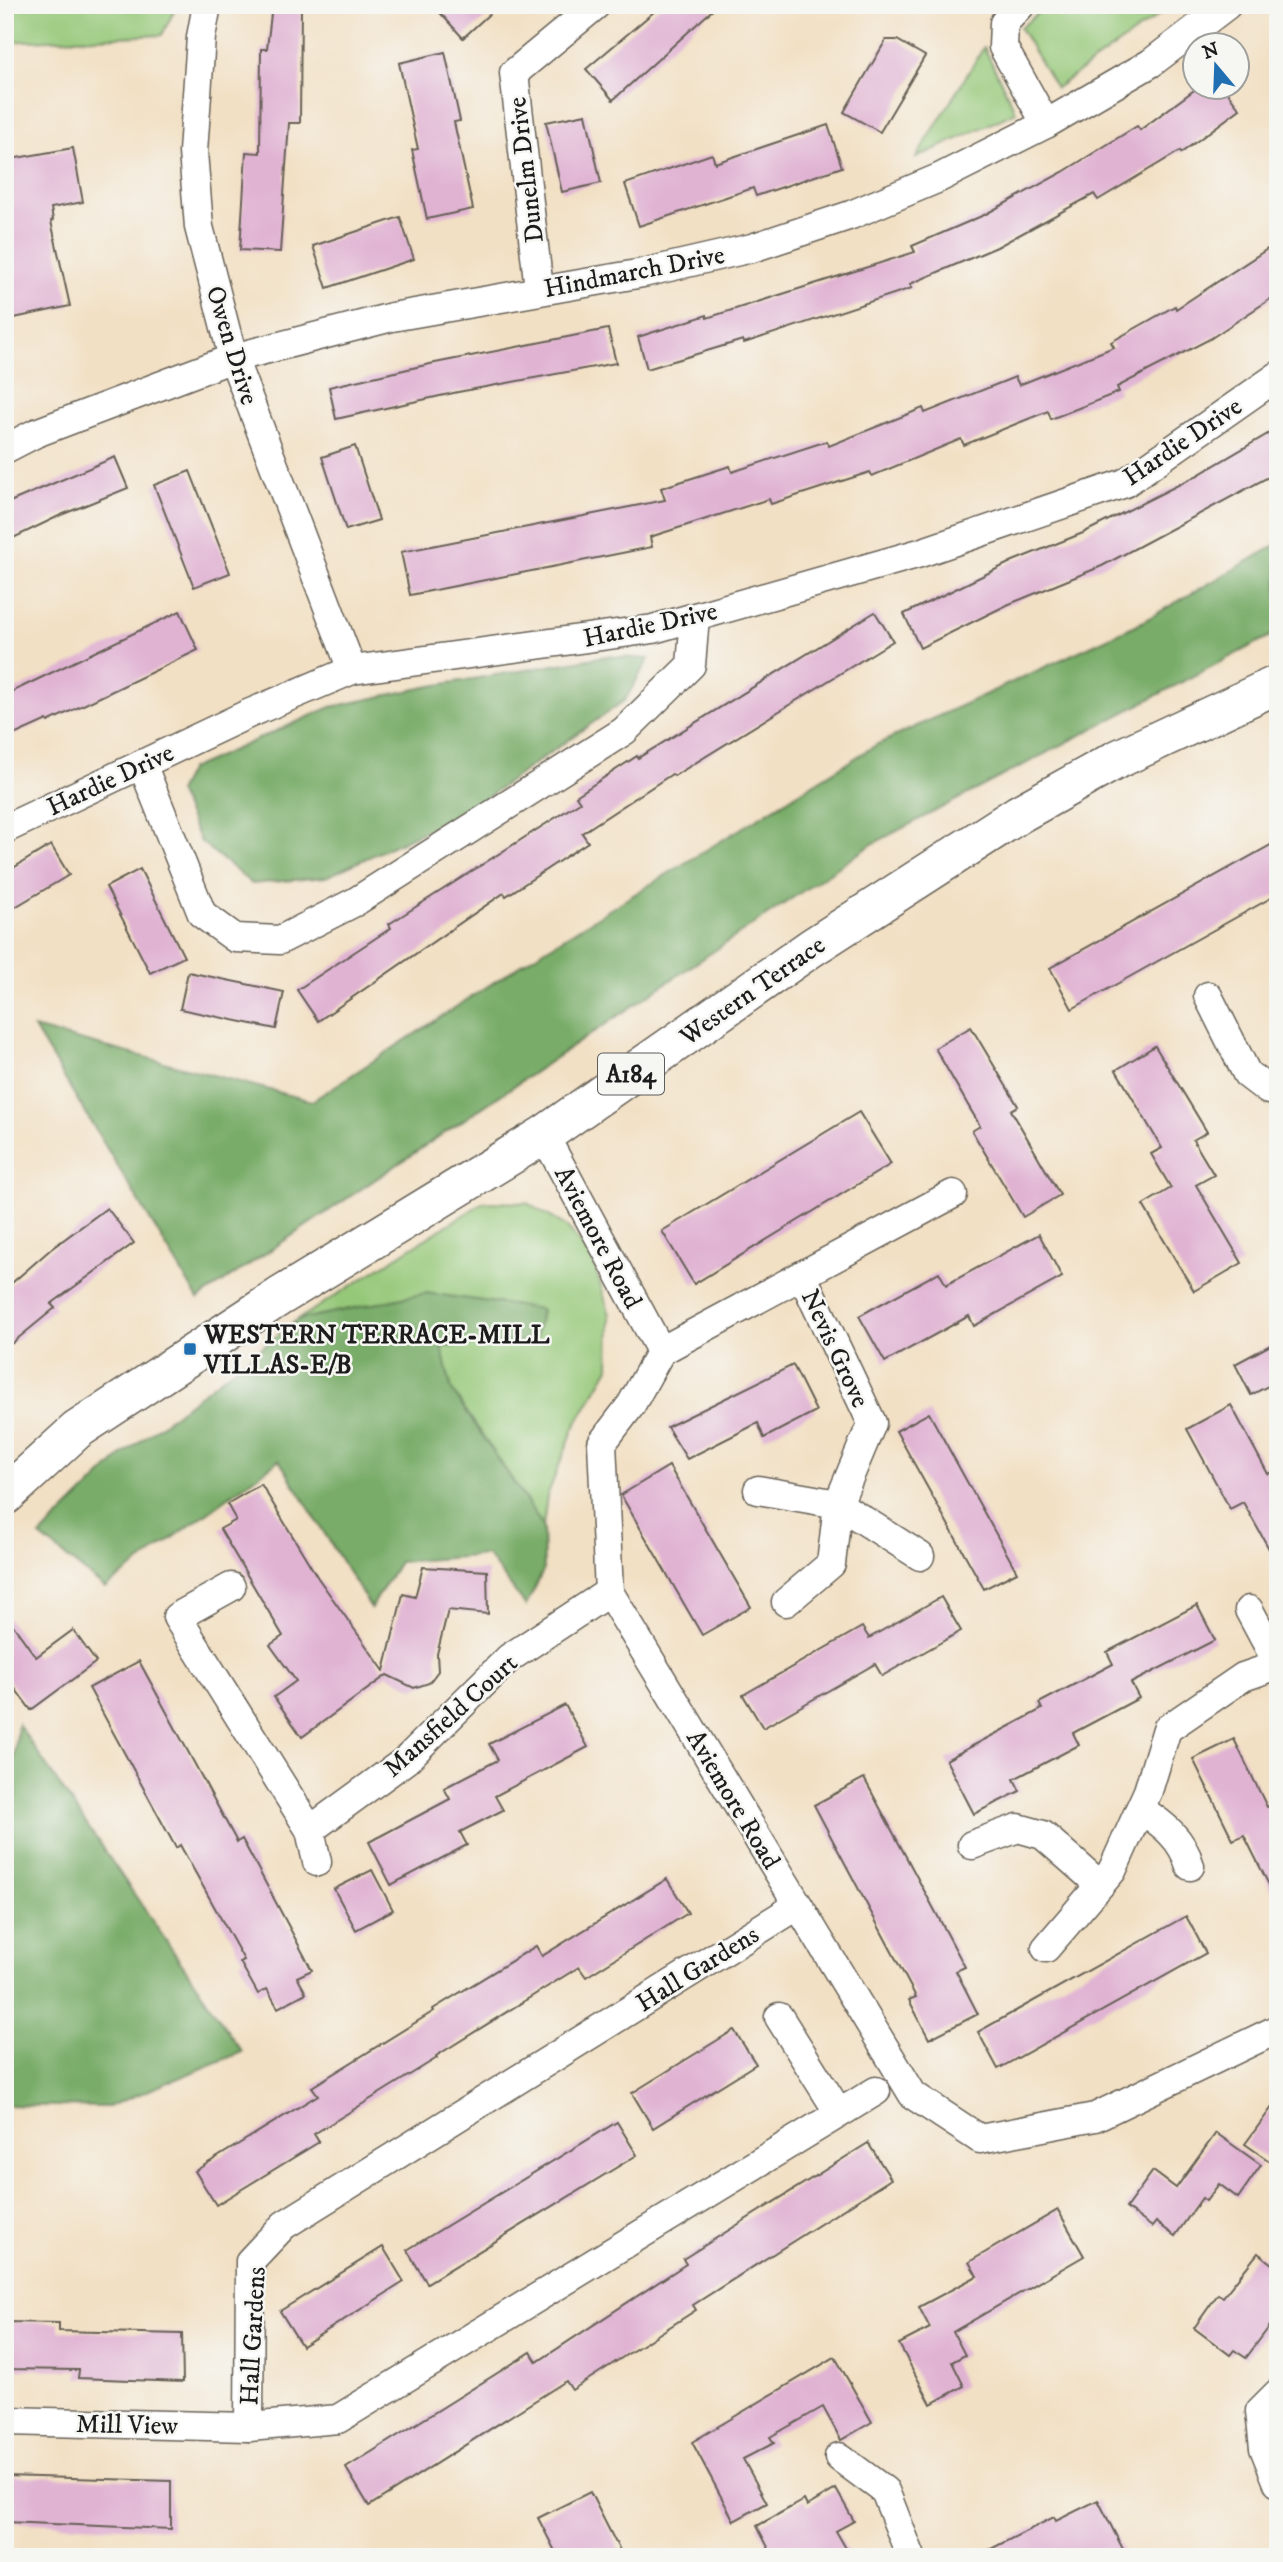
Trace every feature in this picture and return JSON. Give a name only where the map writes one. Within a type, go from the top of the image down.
[{"type":"main road","name":"Western Terrace","points":[[5,1496],[76,1430],[279,1297],[544,1135],[811,948],[1019,814],[1116,760],[1278,684]]},
{"type":"street","name":"Owen Drive","points":[[207,5],[201,37],[193,152],[199,227],[233,358],[352,670]]},
{"type":"street","name":"Dunelm Drive","points":[[539,289],[514,73],[596,5]]},
{"type":"street","points":[[1020,5],[1004,23],[1003,47],[1046,124]]},
{"type":"street","name":"Hindmarch Drive","points":[[5,449],[36,433],[233,358],[392,317],[539,289],[643,274],[752,248],[871,207],[939,178],[1046,124],[1151,63],[1227,5]]},
{"type":"street","name":"Hardie Drive","points":[[5,829],[248,714],[352,670],[653,629],[920,554],[1125,483],[1278,376]]},
{"type":"street","points":[[142,764],[202,914],[235,938],[280,940],[355,902],[624,732],[691,665],[695,617]]},
{"type":"street","points":[[1208,996],[1247,1074],[1268,1090],[1278,1089]]},
{"type":"street","name":"Aviemore Road","points":[[544,1135],[661,1351],[631,1405],[602,1443],[608,1592],[914,2095],[979,2140],[1096,2117],[1278,2029]]},
{"type":"street","points":[[661,1351],[953,1194]]},
{"type":"street","name":"Nevis Grove","points":[[786,1602],[831,1564],[838,1504],[872,1423],[802,1275]]},
{"type":"street","points":[[758,1490],[838,1504],[920,1556]]},
{"type":"street","points":[[230,1587],[177,1617],[310,1830],[317,1862]]},
{"type":"street","name":"Mansfield Court","points":[[310,1830],[406,1760],[509,1658],[608,1592]]},
{"type":"street","points":[[1046,1948],[1112,1871],[1140,1809],[1167,1729],[1243,1676],[1278,1665],[1249,1610]]},
{"type":"street","points":[[1140,1809],[1166,1826],[1185,1850],[1190,1866]]},
{"type":"street","points":[[972,1845],[1018,1828],[1043,1835],[1100,1885]]},
{"type":"street","name":"Hall Gardens","points":[[797,1906],[284,2225],[250,2261],[249,2427],[338,2419],[876,2091]]},
{"type":"street","points":[[779,2017],[839,2113]]},
{"type":"street","points":[[1278,2393],[1260,2411],[1264,2448],[1278,2483]]},
{"type":"street","name":"Mill View","points":[[5,2421],[249,2427]]},
{"type":"street","points":[[839,2457],[885,2491],[911,2557]]},
{"type":"green space","points":[[5,5],[177,5],[162,35],[5,42]]},
{"type":"green space","points":[[1048,5],[1173,5],[1056,88],[1020,28]]},
{"type":"green space","points":[[984,47],[1016,112],[916,158]]},
{"type":"green space","points":[[1278,544],[1278,632],[874,843],[198,1299],[34,1028],[312,1101],[531,958],[878,744],[1140,623]]},
{"type":"green space","points":[[606,656],[649,659],[625,700],[466,812],[326,877],[252,884],[200,841],[178,792],[190,769],[331,707],[426,687]]},
{"type":"green space","points":[[484,1202],[527,1203],[566,1226],[592,1258],[610,1315],[609,1368],[574,1428],[547,1496],[543,1526],[452,1390],[441,1346],[535,1341],[297,1320]]},
{"type":"green space","points":[[426,1293],[541,1309],[536,1341],[441,1347],[452,1390],[543,1526],[544,1569],[526,1606],[487,1555],[399,1562],[371,1608],[279,1460],[105,1588],[40,1536],[122,1455],[297,1320]]},
{"type":"green space","points":[[18,1724],[242,2052],[108,2107],[5,2105],[5,1840]]},
{"type":"building","points":[[272,5],[301,5],[300,123],[289,123],[280,252],[240,250],[246,152],[260,153],[261,49],[267,49]]},
{"type":"building","points":[[433,5],[499,5],[463,38]]},
{"type":"building","points":[[662,5],[718,5],[613,100],[586,69]]},
{"type":"building","points":[[886,40],[897,40],[925,56],[880,132],[844,112]]},
{"type":"building","points":[[445,52],[460,121],[454,122],[473,209],[427,219],[412,150],[418,149],[399,63]]},
{"type":"building","points":[[1182,99],[1182,102],[1235,102],[1240,109],[1181,153],[1180,151],[1098,200],[1094,194],[997,247],[910,284],[912,288],[744,343],[743,340],[647,369],[638,337],[915,252],[912,246],[984,215],[1063,172],[1137,126],[1140,130]]},
{"type":"building","points":[[586,114],[601,183],[562,192],[546,122]]},
{"type":"building","points":[[828,125],[842,167],[756,196],[753,188],[639,226],[625,184],[712,154],[715,163]]},
{"type":"building","points":[[73,148],[83,202],[51,208],[51,221],[70,306],[5,320],[5,160]]},
{"type":"building","points":[[400,217],[414,259],[327,288],[313,246]]},
{"type":"building","points":[[1278,242],[1278,294],[1210,339],[1117,387],[1119,392],[1051,419],[1048,411],[964,445],[961,439],[872,476],[870,472],[771,504],[769,499],[650,537],[652,547],[410,595],[401,552],[665,500],[661,488],[730,466],[732,472],[827,441],[829,446],[923,408],[925,413],[1015,377],[1019,385],[1114,347],[1111,342],[1175,306],[1176,309]]},
{"type":"building","points":[[608,329],[616,363],[458,392],[336,419],[329,387]]},
{"type":"building","points":[[1278,428],[1278,472],[1102,566],[1007,605],[920,648],[904,614],[1013,561],[1083,533],[1196,476]]},
{"type":"building","points":[[355,446],[379,520],[346,530],[322,457]]},
{"type":"building","points":[[115,457],[128,488],[61,515],[5,542],[5,504]]},
{"type":"building","points":[[190,471],[230,573],[194,587],[154,485]]},
{"type":"building","points":[[180,611],[198,650],[48,722],[47,720],[5,739],[5,695]]},
{"type":"building","points":[[875,612],[893,641],[674,776],[672,774],[582,833],[588,842],[506,896],[504,893],[318,1021],[297,990],[391,928],[389,924],[580,802],[576,796],[637,756],[638,758]]},
{"type":"building","points":[[1278,841],[1278,894],[1072,1009],[1050,968]]},
{"type":"building","points":[[51,845],[69,875],[5,913],[5,873]]},
{"type":"building","points":[[140,869],[184,957],[150,973],[106,887]]},
{"type":"building","points":[[188,972],[284,992],[276,1029],[180,1009]]},
{"type":"building","points":[[971,1027],[1018,1106],[1011,1110],[1060,1195],[1023,1217],[972,1131],[980,1126],[935,1048]]},
{"type":"building","points":[[1155,1046],[1207,1132],[1193,1140],[1214,1175],[1196,1185],[1242,1263],[1194,1291],[1143,1205],[1171,1188],[1151,1154],[1162,1148],[1116,1070]]},
{"type":"building","points":[[859,1112],[891,1164],[694,1284],[662,1231]]},
{"type":"building","points":[[107,1208],[134,1243],[51,1304],[55,1308],[5,1349],[5,1289],[51,1249]]},
{"type":"building","points":[[1039,1234],[1062,1277],[974,1326],[969,1316],[885,1362],[859,1316],[939,1272],[946,1285]]},
{"type":"building","points":[[1278,1341],[1278,1381],[1251,1395],[1235,1364]]},
{"type":"building","points":[[793,1365],[816,1411],[764,1438],[758,1423],[687,1459],[667,1427]]},
{"type":"building","points":[[1231,1405],[1268,1474],[1278,1469],[1278,1565],[1243,1502],[1230,1509],[1187,1429]]},
{"type":"building","points":[[929,1413],[1017,1572],[984,1589],[896,1431]]},
{"type":"building","points":[[669,1466],[751,1607],[702,1635],[621,1495]]},
{"type":"building","points":[[261,1484],[318,1578],[384,1671],[403,1594],[415,1597],[423,1567],[487,1571],[488,1614],[448,1610],[437,1654],[438,1671],[429,1683],[414,1688],[387,1675],[302,1737],[274,1697],[296,1681],[270,1645],[283,1636],[220,1529],[236,1520],[227,1504]]},
{"type":"building","points":[[941,1597],[961,1631],[882,1676],[875,1664],[763,1728],[743,1695],[862,1627],[869,1638]]},
{"type":"building","points":[[1197,1605],[1215,1640],[1131,1683],[1139,1698],[1073,1733],[1079,1745],[1014,1779],[1020,1791],[974,1814],[946,1760],[1042,1709],[1039,1703],[1113,1664],[1107,1652]]},
{"type":"building","points":[[5,1614],[36,1657],[73,1630],[96,1662],[31,1710],[5,1675]]},
{"type":"building","points":[[139,1661],[237,1842],[242,1839],[312,1970],[297,1977],[306,1993],[278,2008],[267,1989],[258,1994],[240,1962],[244,1960],[180,1845],[176,1848],[89,1688]]},
{"type":"building","points":[[565,1705],[588,1747],[495,1796],[503,1810],[460,1832],[467,1845],[391,1885],[369,1842],[450,1799],[444,1788],[498,1760],[489,1744]]},
{"type":"building","points":[[1234,1739],[1267,1807],[1278,1802],[1278,1903],[1244,1835],[1233,1840],[1193,1759]]},
{"type":"building","points":[[864,1778],[965,1967],[956,1971],[978,2014],[929,2039],[909,2000],[916,1997],[814,1805]]},
{"type":"building","points":[[372,1870],[393,1910],[356,1930],[334,1889]]},
{"type":"building","points":[[667,1879],[688,1913],[586,1977],[579,1967],[314,2134],[319,2142],[216,2205],[195,2171],[318,2095],[312,2087],[434,2011],[433,2009],[536,1946],[542,1956]]},
{"type":"building","points":[[1186,1916],[1206,1953],[998,2069],[978,2032]]},
{"type":"building","points":[[734,2030],[756,2064],[653,2128],[632,2093]]},
{"type":"building","points":[[1278,2099],[1278,2167],[1245,2144]]},
{"type":"building","points":[[617,2122],[637,2155],[427,2283],[407,2250]]},
{"type":"building","points":[[1216,2133],[1261,2165],[1238,2198],[1219,2184],[1206,2201],[1202,2198],[1175,2236],[1156,2222],[1152,2227],[1126,2208],[1153,2171],[1176,2188]]},
{"type":"building","points":[[868,2143],[891,2179],[693,2305],[696,2310],[572,2390],[566,2381],[369,2506],[346,2468],[531,2352],[537,2362],[686,2264],[683,2259]]},
{"type":"building","points":[[1058,2210],[1084,2256],[953,2332],[965,2355],[952,2362],[964,2386],[931,2404],[899,2344],[930,2328],[919,2307],[977,2276],[969,2262]]},
{"type":"building","points":[[383,2247],[404,2282],[302,2346],[280,2311]]},
{"type":"building","points":[[1258,2253],[1278,2269],[1278,2315],[1246,2358],[1234,2350],[1230,2355],[1194,2328],[1218,2294],[1223,2297]]},
{"type":"building","points":[[5,2322],[59,2323],[59,2331],[182,2334],[183,2382],[78,2378],[79,2370],[5,2369]]},
{"type":"building","points":[[835,2357],[872,2422],[841,2440],[823,2407],[770,2437],[774,2443],[743,2459],[767,2503],[734,2521],[692,2442]]},
{"type":"building","points":[[5,2476],[171,2481],[171,2529],[5,2522]]},
{"type":"building","points":[[836,2489],[854,2521],[836,2531],[851,2557],[773,2557],[757,2526],[804,2500],[807,2506]]},
{"type":"building","points":[[590,2492],[623,2557],[558,2557],[538,2518]]},
{"type":"building","points":[[1098,2500],[1127,2557],[975,2557],[1054,2517],[1056,2521]]},
{"type":"place","name":"WESTERN TERRACE-MILL VILLAS-E/B","points":[[190,1349]]}]
